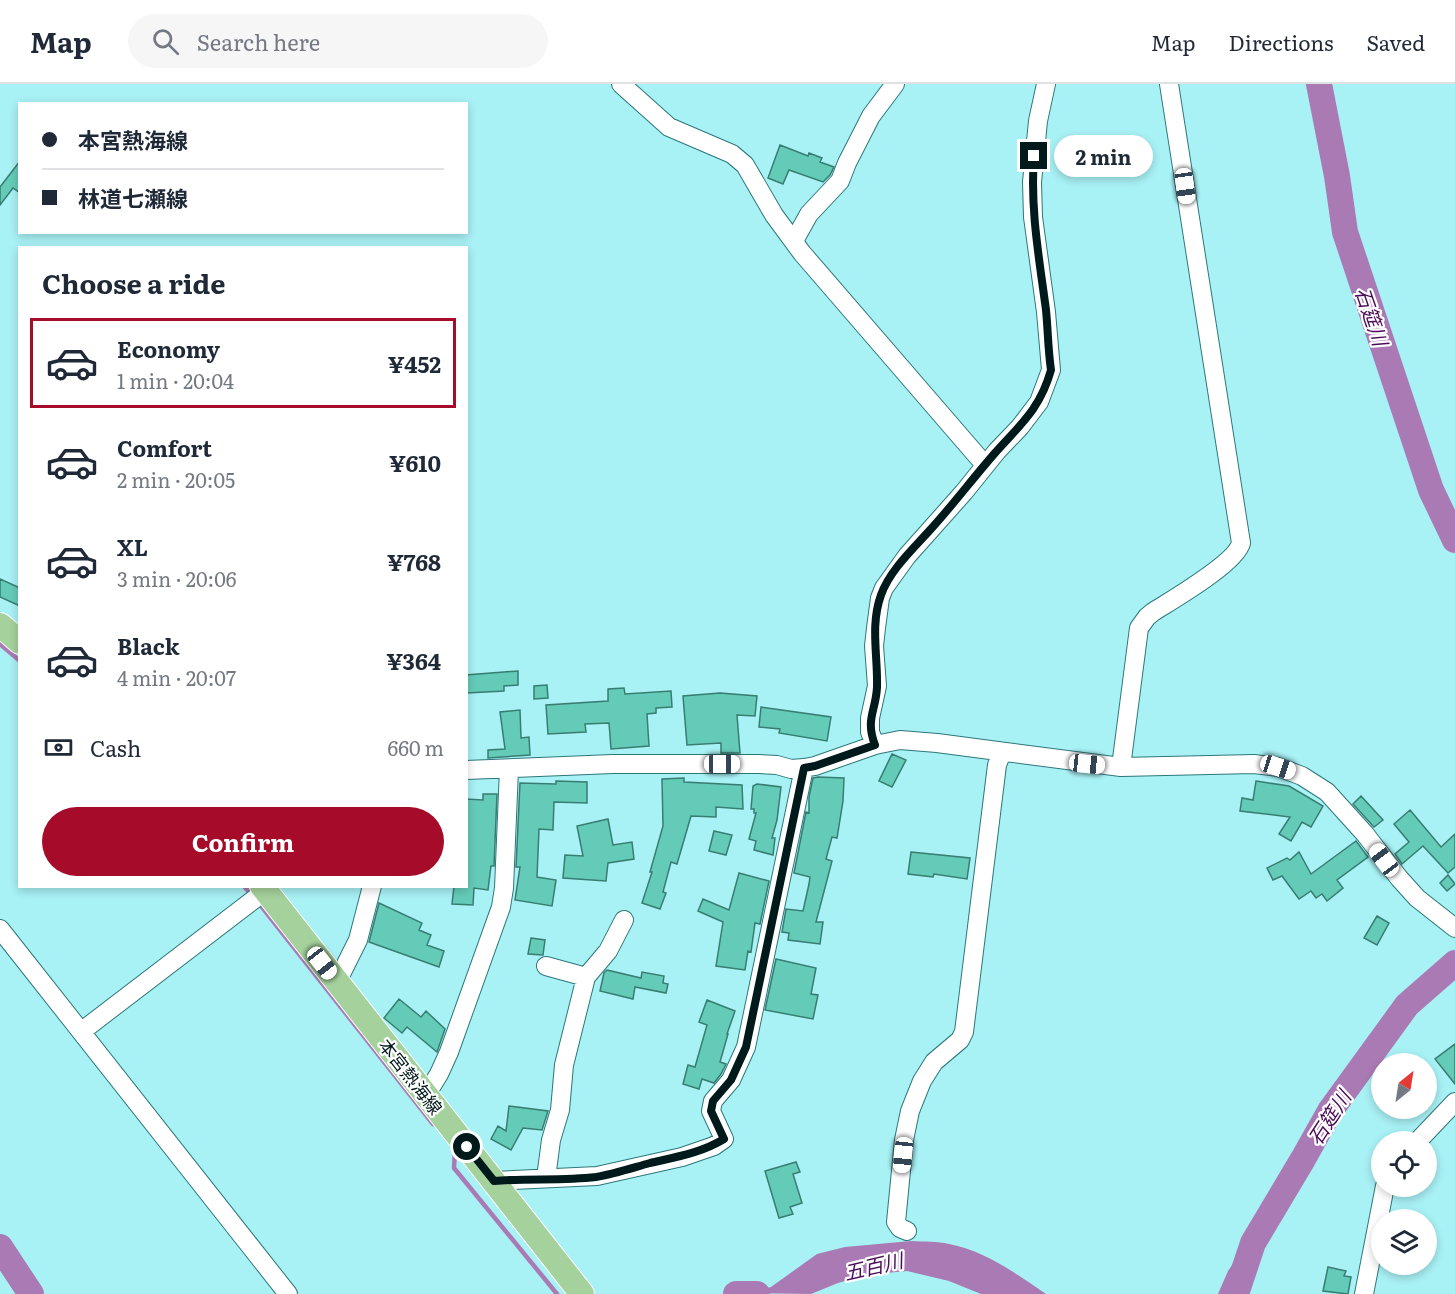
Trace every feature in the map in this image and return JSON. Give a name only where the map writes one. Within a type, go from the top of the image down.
[{"type":"main road","name":"本宮熱海線","points":[[264,889],[582,1294]]},
{"type":"street","points":[[621,84],[669,127],[732,154],[740,160],[751,174],[774,215],[802,253],[985,465]]},
{"type":"street","points":[[794,241],[809,214],[840,181],[871,116],[896,84]]},
{"type":"street","points":[[875,745],[870,726],[877,686],[874,646],[880,598],[893,574],[907,556],[1020,427],[1039,402],[1051,370],[1046,312],[1033,217],[1032,182],[1038,121],[1046,84]]},
{"type":"street","points":[[1120,767],[1139,628],[1153,612],[1226,563],[1238,551],[1241,543],[1169,84]]},
{"type":"street","points":[[468,770],[646,763],[759,764],[791,769],[815,766],[875,745],[900,740],[1120,767],[1254,764],[1278,767],[1302,776],[1327,792],[1365,834],[1398,878],[1417,898],[1455,928]]},
{"type":"street","points":[[907,1231],[900,1228],[896,1222],[906,1124],[925,1076],[934,1062],[960,1040],[964,1032],[997,765],[1002,752]]},
{"type":"street","points":[[494,1181],[576,1178],[619,1172],[682,1157],[714,1146],[724,1139],[711,1111],[713,1101],[731,1080],[746,1047],[804,768]]},
{"type":"street","points":[[426,1095],[439,1074],[456,1033],[501,907],[504,888],[509,769]]},
{"type":"street","points":[[337,982],[358,940],[371,888]]},
{"type":"street","points":[[82,1031],[264,889]]},
{"type":"street","points":[[546,1178],[551,1140],[560,1110],[564,1065],[586,977],[608,951],[624,920]]},
{"type":"street","points":[[0,929],[288,1294]]},
{"type":"street","points":[[546,966],[586,977]]},
{"type":"street","points":[[1427,1131],[1455,1102]]},
{"type":"street","points":[[1364,1294],[1383,1197]]},
{"type":"water","points":[[1271,1208],[1247,1294],[1218,1294],[1228,1271]]},
{"type":"water","points":[[911,1241],[944,1243],[976,1252],[1012,1271],[1046,1294],[981,1294],[949,1281],[907,1271],[856,1278],[811,1294],[746,1293],[771,1287],[817,1254],[845,1247]]},
{"type":"building","points":[[780,145],[808,156],[809,153],[822,158],[820,162],[834,167],[830,175],[823,182],[789,170],[783,184],[768,178]]},
{"type":"building","points":[[18,164],[18,192],[13,188],[0,205],[0,187]]},
{"type":"building","points":[[0,579],[18,587],[18,605],[0,597]]},
{"type":"building","points":[[518,671],[518,685],[504,686],[504,691],[468,693],[468,675]]},
{"type":"building","points":[[547,685],[548,698],[534,699],[534,686]]},
{"type":"building","points":[[624,688],[625,694],[671,691],[672,707],[656,708],[656,713],[647,714],[649,746],[611,749],[609,723],[585,724],[586,732],[548,734],[546,705],[608,701],[608,689]]},
{"type":"building","points":[[720,693],[757,696],[755,716],[737,715],[740,753],[721,753],[721,743],[687,745],[683,696]]},
{"type":"building","points":[[761,707],[831,717],[827,741],[779,733],[780,729],[759,727]]},
{"type":"building","points":[[520,710],[521,738],[529,737],[530,755],[488,758],[488,750],[505,749],[500,712]]},
{"type":"building","points":[[892,754],[906,760],[892,787],[879,781]]},
{"type":"building","points":[[684,778],[684,782],[742,785],[743,809],[716,807],[716,817],[691,816],[677,864],[671,862],[663,892],[666,893],[660,909],[642,903],[663,826],[662,779]]},
{"type":"building","points":[[813,778],[844,778],[837,838],[832,837],[826,859],[832,861],[816,922],[823,922],[820,944],[788,940],[789,933],[782,932],[786,909],[803,911],[810,877],[794,873],[806,812],[809,813],[809,797]]},
{"type":"building","points":[[556,781],[587,782],[587,803],[554,802],[553,830],[539,829],[537,877],[556,880],[552,906],[515,900],[520,867],[516,867],[520,783],[556,784]]},
{"type":"building","points":[[1256,781],[1289,786],[1323,806],[1311,827],[1302,822],[1291,841],[1279,834],[1290,817],[1240,811],[1242,798],[1253,800]]},
{"type":"building","points":[[757,784],[781,787],[772,838],[775,838],[773,855],[754,850],[756,841],[749,839],[756,813],[754,809],[751,809],[753,786]]},
{"type":"building","points":[[483,794],[497,794],[494,866],[491,866],[488,890],[474,888],[473,905],[452,904],[454,888],[468,888],[468,799],[483,800]]},
{"type":"building","points":[[1361,796],[1383,820],[1374,827],[1353,804]]},
{"type":"building","points":[[1410,810],[1441,847],[1455,834],[1455,867],[1448,873],[1423,846],[1402,864],[1395,854],[1409,842],[1394,824]]},
{"type":"building","points":[[608,819],[613,845],[632,842],[634,859],[608,863],[606,881],[563,878],[565,855],[583,856],[577,826]]},
{"type":"building","points":[[714,831],[732,835],[726,855],[709,851]]},
{"type":"building","points":[[1356,841],[1368,857],[1337,880],[1343,888],[1327,901],[1322,894],[1316,898],[1311,891],[1299,899],[1282,876],[1273,880],[1267,868],[1287,858],[1290,860],[1299,852],[1311,874]]},
{"type":"building","points":[[911,852],[970,858],[967,879],[934,874],[933,877],[908,874]]},
{"type":"building","points":[[739,873],[769,881],[760,924],[755,923],[751,952],[748,951],[745,970],[716,966],[723,922],[698,911],[703,899],[729,910]]},
{"type":"building","points":[[1448,875],[1455,884],[1447,891],[1440,883]]},
{"type":"building","points":[[379,903],[422,923],[419,930],[431,935],[427,945],[444,951],[439,967],[369,942]]},
{"type":"building","points":[[1377,916],[1389,923],[1377,945],[1364,938]]},
{"type":"building","points":[[531,938],[545,940],[543,955],[528,954]]},
{"type":"building","points":[[776,959],[816,968],[811,994],[818,995],[813,1019],[765,1010]]},
{"type":"building","points":[[607,970],[641,978],[642,972],[664,976],[663,983],[668,984],[666,993],[635,987],[633,999],[600,991],[604,973]]},
{"type":"building","points":[[399,999],[421,1017],[426,1011],[445,1029],[437,1052],[407,1027],[402,1033],[384,1018]]},
{"type":"building","points":[[707,1000],[735,1011],[720,1062],[726,1064],[714,1083],[702,1079],[699,1089],[683,1084],[688,1065],[695,1067],[707,1025],[699,1022]]},
{"type":"building","points":[[1455,1044],[1455,1084],[1437,1062],[1437,1058]]},
{"type":"building","points":[[509,1106],[548,1111],[542,1130],[523,1128],[511,1150],[491,1139],[498,1126],[506,1131]]},
{"type":"building","points":[[796,1162],[800,1172],[793,1174],[802,1203],[790,1207],[793,1214],[779,1218],[765,1171]]},
{"type":"building","points":[[1328,1267],[1346,1271],[1344,1276],[1351,1277],[1348,1294],[1323,1291]]},
{"type":"waterway","name":"石筵川","points":[[1319,84],[1337,176],[1345,232],[1431,490],[1455,540]]},
{"type":"waterway","points":[[0,644],[18,659]]},
{"type":"waterway","points":[[246,888],[252,896]]},
{"type":"waterway","points":[[258,902],[433,1124]]},
{"type":"waterway","name":"石筵川","points":[[1236,1294],[1253,1243],[1330,1111],[1407,1005],[1455,963]]},
{"type":"waterway","points":[[452,1146],[455,1150],[454,1168],[557,1294]]},
{"type":"waterway","name":"五百川","points":[[0,1247],[31,1294]]},
{"type":"waterway","name":"五百川","points":[[736,1294],[757,1294]]},
{"type":"route","points":[[467,1147],[494,1181],[576,1178],[619,1172],[682,1157],[714,1146],[724,1139],[711,1111],[713,1101],[731,1080],[746,1047],[804,768],[875,745],[870,732],[870,718],[877,686],[874,646],[880,598],[884,588],[907,556],[1020,427],[1039,402],[1049,378],[1051,370],[1046,312],[1033,217],[1034,156]]}]
